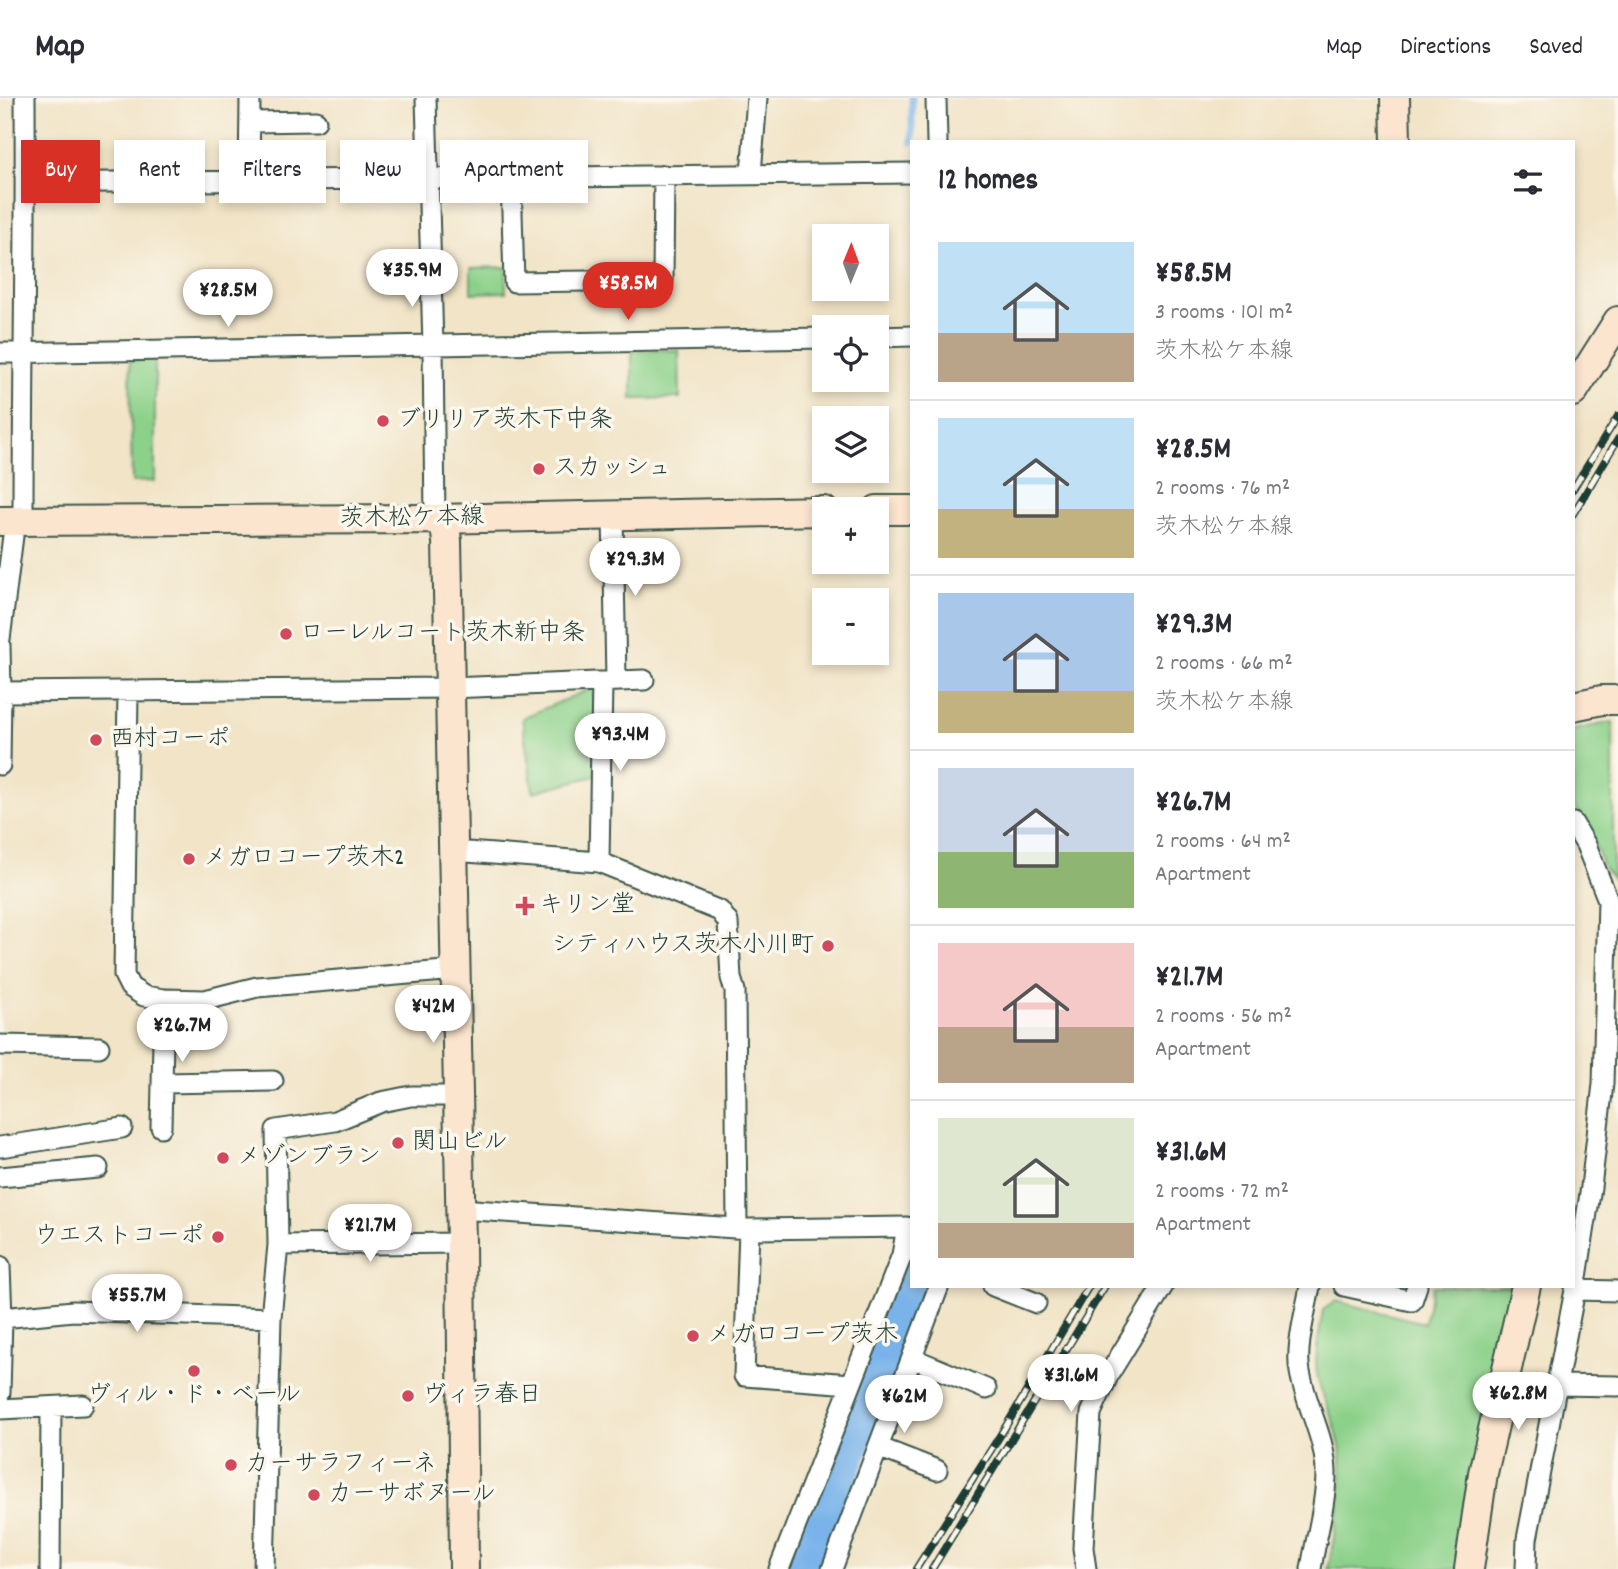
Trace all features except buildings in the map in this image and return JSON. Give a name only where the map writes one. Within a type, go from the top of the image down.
[{"type":"street","points":[[25,98],[25,140]]},
{"type":"street","points":[[250,98],[250,140]]},
{"type":"street","points":[[426,98],[440,519],[447,541],[461,1243],[464,1569]]},
{"type":"street","points":[[751,174],[757,98]]},
{"type":"street","points":[[936,98],[937,140]]},
{"type":"street","points":[[1395,98],[1396,140]]},
{"type":"street","points":[[250,122],[316,121]]},
{"type":"street","points":[[588,176],[908,173]]},
{"type":"street","points":[[512,203],[514,282],[663,280],[664,175]]},
{"type":"street","points":[[326,179],[440,178]]},
{"type":"street","points":[[100,182],[219,180]]},
{"type":"street","points":[[0,639],[13,520],[23,353],[26,203]]},
{"type":"street","points":[[1575,389],[1618,320]]},
{"type":"street","points":[[889,337],[910,336]]},
{"type":"street","points":[[0,353],[812,338]]},
{"type":"street","points":[[889,510],[910,510]]},
{"type":"street","name":"茨木松ケ本線","points":[[13,520],[440,519],[812,511]]},
{"type":"street","points":[[599,862],[609,682],[613,515]]},
{"type":"street","points":[[0,645],[0,765]]},
{"type":"street","points":[[1,692],[450,688],[644,680]]},
{"type":"street","points":[[128,691],[124,975],[130,987],[144,996],[205,1000],[257,988],[456,970]]},
{"type":"street","points":[[1575,706],[1618,700]]},
{"type":"street","points":[[1526,1569],[1527,1539],[1575,1290],[1603,1084],[1613,900],[1575,826]]},
{"type":"street","points":[[454,851],[599,862],[720,911],[728,922],[735,991],[743,1228],[744,1377],[851,1384]]},
{"type":"street","points":[[161,1128],[164,999]]},
{"type":"street","points":[[0,1045],[99,1047]]},
{"type":"street","points":[[162,1083],[273,1081]]},
{"type":"street","points":[[264,1569],[271,1318],[278,1245],[276,1130],[335,1121],[381,1101],[411,1096],[458,1096]]},
{"type":"street","points":[[0,1147],[122,1128]]},
{"type":"street","points":[[0,1177],[98,1168]]},
{"type":"street","points":[[460,1209],[743,1228],[907,1227],[902,1255],[779,1569]]},
{"type":"street","points":[[278,1245],[461,1243]]},
{"type":"street","points":[[0,1266],[0,1393]]},
{"type":"street","points":[[832,1569],[938,1288]]},
{"type":"street","points":[[998,1288],[1036,1303]]},
{"type":"street","points":[[1086,1569],[1083,1548],[1091,1413],[1110,1374],[1162,1288]]},
{"type":"street","points":[[1310,1288],[1300,1339],[1299,1370],[1321,1442],[1326,1471],[1311,1569]]},
{"type":"street","points":[[1353,1288],[1412,1301],[1416,1288]]},
{"type":"street","points":[[1469,1569],[1483,1473],[1526,1288]]},
{"type":"street","points":[[1575,1290],[1618,1291]]},
{"type":"street","points":[[2,1318],[73,1311],[271,1318]]},
{"type":"street","points":[[912,1358],[986,1389]]},
{"type":"street","points":[[1556,1385],[1618,1386]]},
{"type":"street","points":[[0,1409],[83,1405]]},
{"type":"street","points":[[50,1569],[51,1407]]},
{"type":"street","points":[[878,1447],[937,1470]]},
{"type":"green space","points":[[506,267],[506,292],[471,293],[471,268]]},
{"type":"green space","points":[[679,350],[680,398],[632,399],[632,351]]},
{"type":"green space","points":[[155,359],[155,481],[132,482],[130,360]]},
{"type":"green space","points":[[590,689],[595,696],[595,776],[533,792],[522,718]]},
{"type":"green space","points":[[1613,722],[1613,879],[1604,869],[1587,823],[1575,808],[1575,730]]},
{"type":"green space","points":[[1433,1288],[1516,1288],[1458,1569],[1328,1569],[1338,1513],[1341,1457],[1338,1437],[1317,1372],[1323,1310],[1336,1301],[1424,1323]]},
{"type":"waterway","points":[[912,98],[912,140]]},
{"type":"waterway","points":[[803,1569],[910,1286]]},
{"type":"railway","points":[[1575,486],[1618,416]]},
{"type":"railway","points":[[1575,511],[1618,439]]},
{"type":"railway","points":[[916,1569],[1006,1426],[1088,1288]]},
{"type":"railway","points":[[932,1569],[1104,1288]]},
{"type":"place","name":"ブリリア茨木下中条","points":[[383,421]]},
{"type":"place","name":"スカッシュ","points":[[539,469]]},
{"type":"place","name":"ローレルコート茨木新中条","points":[[286,634]]},
{"type":"place","name":"西村コーポ","points":[[96,740]]},
{"type":"place","name":"メガロコープ茨木2","points":[[189,859]]},
{"type":"place","name":"キリン堂","points":[[525,906]]},
{"type":"place","name":"シティハウス茨木小川町","points":[[828,946]]},
{"type":"place","name":"関山ビル","points":[[398,1143]]},
{"type":"place","name":"メゾンブラン","points":[[223,1158]]},
{"type":"place","name":"ウエストコーポ","points":[[218,1237]]},
{"type":"place","name":"メガロコープ茨木","points":[[693,1336]]},
{"type":"place","name":"ヴィル・ド・ベール","points":[[194,1371]]},
{"type":"place","name":"ヴィラ春日","points":[[408,1396]]},
{"type":"place","name":"カーサラフィーネ","points":[[231,1465]]},
{"type":"place","name":"カーサボヌール","points":[[314,1495]]}]
